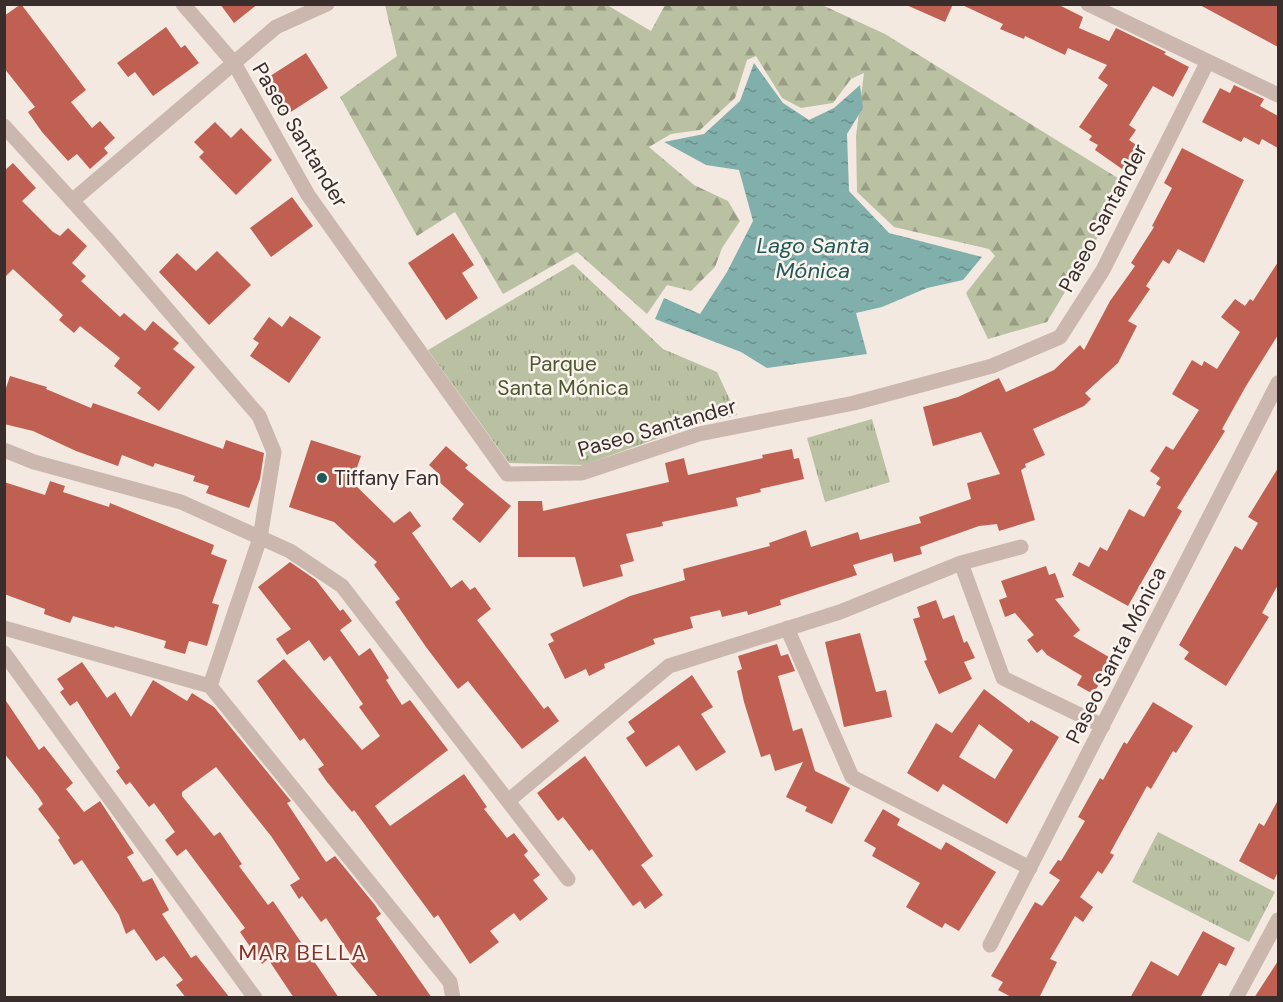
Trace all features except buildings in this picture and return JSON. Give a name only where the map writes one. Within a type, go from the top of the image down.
[{"type":"street","points":[[183,4],[234,63]]},
{"type":"street","points":[[72,201],[276,27],[327,4]]},
{"type":"street","points":[[1088,4],[1207,63],[1278,95]]},
{"type":"street","name":"Paseo Santander","points":[[234,63],[308,195],[507,474],[518,474],[582,473],[699,434],[854,403],[992,366],[1060,337],[1103,270],[1207,63]]},
{"type":"street","points":[[4,126],[259,416],[274,452],[261,538],[210,686]]},
{"type":"street","name":"Paseo Santa Mónica","points":[[990,945],[1278,383]]},
{"type":"street","points":[[4,450],[34,462],[181,502],[290,552],[342,586],[568,879]]},
{"type":"street","points":[[508,801],[669,666],[840,612],[961,563],[1021,547]]},
{"type":"street","points":[[961,563],[1004,678],[1103,726]]},
{"type":"street","points":[[4,628],[210,686],[450,982],[453,998]]},
{"type":"street","points":[[787,628],[852,777],[1029,868]]},
{"type":"street","points":[[4,653],[255,998]]},
{"type":"street","points":[[1236,998],[1278,920]]},
{"type":"green space","points":[[385,5],[607,5],[651,31],[665,5],[822,5],[885,34],[1129,185],[1047,322],[988,339],[966,293],[995,256],[989,249],[894,227],[857,192],[856,136],[864,73],[851,79],[833,103],[801,108],[782,98],[756,56],[747,60],[735,98],[700,130],[671,134],[649,147],[694,185],[728,201],[740,221],[722,248],[715,267],[691,291],[667,285],[647,314],[577,252],[503,294],[455,212],[417,236],[340,97],[397,56]]},
{"type":"green space","name":"Parque Santa Mónica","points":[[573,264],[663,349],[717,372],[737,415],[692,426],[584,465],[509,463],[428,350]]},
{"type":"green space","points":[[872,419],[890,482],[825,502],[807,438]]},
{"type":"green space","points":[[1158,832],[1275,892],[1249,942],[1132,882]]},
{"type":"water","name":"Lago Santa Mónica","points":[[754,63],[783,103],[809,120],[834,108],[860,85],[863,108],[847,134],[849,191],[889,233],[982,257],[963,280],[927,288],[882,307],[856,313],[867,354],[767,368],[741,352],[655,319],[664,298],[700,314],[727,272],[753,221],[739,170],[706,165],[664,142],[704,134],[740,101]]},
{"type":"place","name":"Tiffany Fan","points":[[322,478]]},
{"type":"district","name":"MAR BELLA","points":[[303,952]]}]
